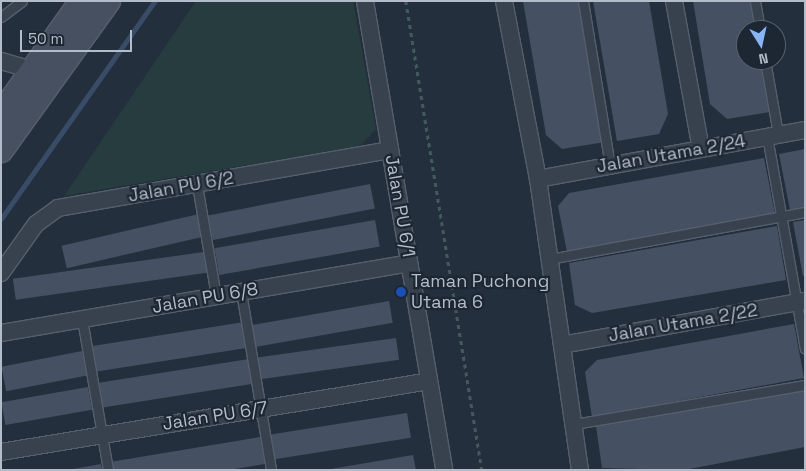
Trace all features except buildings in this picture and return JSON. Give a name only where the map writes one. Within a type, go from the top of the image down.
[{"type":"street","points":[[1,115],[82,1]]},
{"type":"street","points":[[1,150],[108,1]]},
{"type":"street","name":"Jalan PU 6/1","points":[[365,1],[444,470]]},
{"type":"street","points":[[504,1],[538,179],[580,470]]},
{"type":"street","points":[[674,1],[701,149]]},
{"type":"street","points":[[1,61],[33,70]]},
{"type":"street","name":"Jalan Utama 2/24","points":[[538,179],[805,130]]},
{"type":"street","name":"Jalan PU 6/2","points":[[1,274],[36,224],[58,208],[390,150]]},
{"type":"street","name":"Jalan PU 6/8","points":[[1,333],[409,263]]},
{"type":"street","name":"Jalan Utama 2/22","points":[[562,345],[801,302]]},
{"type":"street","name":"Jalan PU 6/7","points":[[1,452],[429,381]]},
{"type":"lane","points":[[1,17],[22,1]]},
{"type":"lane","points":[[583,1],[610,165]]},
{"type":"lane","points":[[755,1],[758,20]]},
{"type":"lane","points":[[766,70],[781,216],[801,302],[805,349]]},
{"type":"lane","points":[[197,184],[216,296]]},
{"type":"lane","points":[[549,259],[805,212]]},
{"type":"lane","points":[[241,292],[271,470]]},
{"type":"lane","points":[[82,319],[108,470]]},
{"type":"lane","points":[[574,424],[805,385]]},
{"type":"path","points":[[406,1],[482,470]]},
{"type":"green space","points":[[196,1],[353,1],[376,129],[360,146],[64,196]]},
{"type":"waterway","points":[[1,219],[155,1]]},
{"type":"place","name":"Taman Puchong Utama 6","points":[[401,292]]}]
